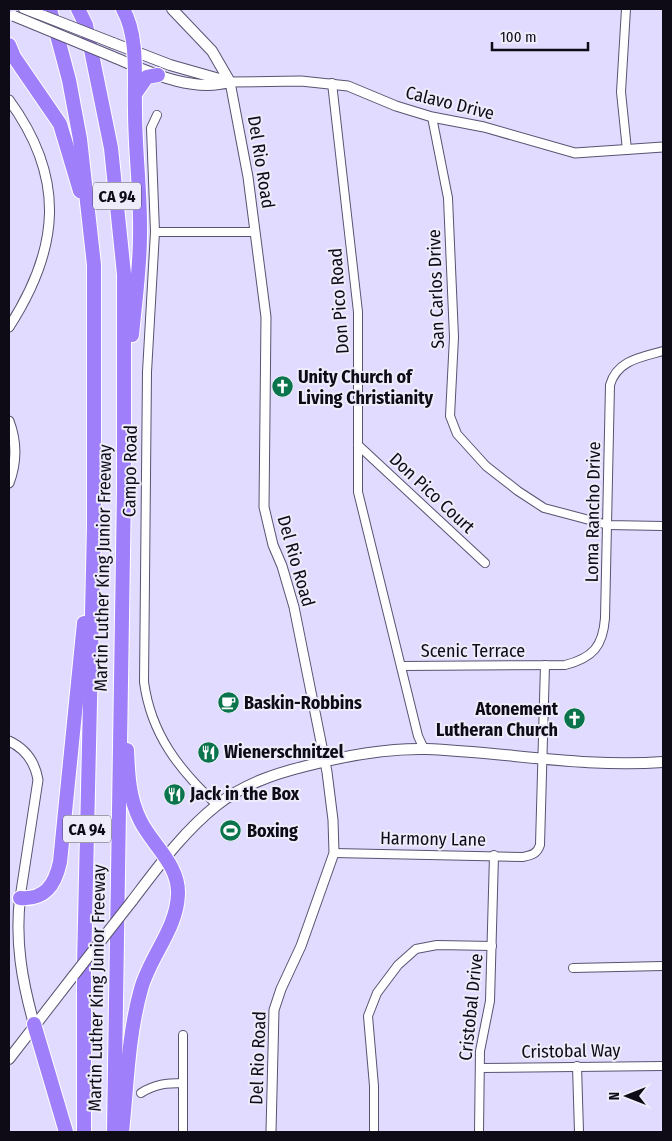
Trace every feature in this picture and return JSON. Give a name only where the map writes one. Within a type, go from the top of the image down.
[{"type":"highway","name":"Martin Luther King Junior Freeway","points":[[50,9],[69,80],[80,138],[94,248],[94,526],[84,966],[84,1132]]},
{"type":"highway","name":"Martin Luther King Junior Freeway","points":[[78,9],[86,25],[111,148],[124,274],[114,1132]]},
{"type":"highway","points":[[123,9],[128,18],[134,59],[139,158],[139,254],[124,387]]},
{"type":"highway","points":[[9,45],[14,57],[60,124],[76,174],[94,248]]},
{"type":"highway","points":[[135,95],[147,77],[158,75]]},
{"type":"highway","points":[[20,898],[36,898],[44,894],[53,884],[60,862],[94,526]]},
{"type":"highway","points":[[122,562],[130,790],[140,821],[166,856],[177,882],[178,893],[165,939],[148,968],[134,1016],[122,1132]]},
{"type":"highway","points":[[34,1024],[66,1132]]},
{"type":"main road","name":"Calavo Drive","points":[[24,9],[113,43],[158,75],[200,85],[216,86],[230,82]]},
{"type":"main road","name":"Del Rio Road","points":[[172,9],[212,51],[230,82]]},
{"type":"main road","name":"Calavo Drive","points":[[12,15],[111,56],[134,59],[230,82]]},
{"type":"main road","points":[[9,1059],[34,1024],[166,856],[217,805],[252,782],[324,761],[374,752],[424,749],[584,762],[663,762]]},
{"type":"main road","points":[[20,898],[17,925],[20,966],[34,1024]]},
{"type":"street","points":[[626,9],[621,92],[627,150]]},
{"type":"street","name":"Calavo Drive","points":[[230,82],[302,81],[348,86],[396,106],[432,117],[484,128],[567,152],[589,154],[663,147]]},
{"type":"street","name":"Del Rio Road","points":[[230,82],[248,177],[267,327],[264,507],[273,545],[282,566],[294,607],[324,761],[333,820],[334,853],[302,946],[281,989],[274,1010],[271,1132]]},
{"type":"street","name":"Don Pico Road","points":[[332,83],[358,312],[358,492],[418,736],[424,749]]},
{"type":"street","points":[[9,100],[36,144],[47,180],[50,205],[46,240],[41,262],[29,296],[9,327]]},
{"type":"street","name":"Campo Road","points":[[157,115],[151,128],[155,232],[147,372],[144,682],[156,729],[168,750],[217,805]]},
{"type":"street","name":"San Carlos Drive","points":[[432,117],[448,198],[454,337],[449,401],[450,416],[454,428],[461,440],[486,466],[525,497],[544,508],[608,525],[663,526]]},
{"type":"street","points":[[155,232],[255,232]]},
{"type":"street","name":"Loma Rancho Drive","points":[[545,665],[565,665],[579,661],[591,653],[604,637],[611,381],[624,364],[663,351]]},
{"type":"street","points":[[9,421],[15,455],[9,483]]},
{"type":"street","name":"Don Pico Court","points":[[358,445],[485,563]]},
{"type":"street","points":[[544,758],[545,665]]},
{"type":"street","name":"Scenic Terrace","points":[[401,666],[545,665]]},
{"type":"street","points":[[9,742],[28,754],[35,767],[38,780],[20,898]]},
{"type":"street","name":"Harmony Lane","points":[[334,853],[532,855],[538,851],[540,845],[544,758]]},
{"type":"street","name":"Cristobal Drive","points":[[479,1132],[480,1051],[490,1001],[494,855]]},
{"type":"street","points":[[374,1132],[374,1086],[368,1016],[377,993],[400,963],[416,949],[437,945],[492,946]]},
{"type":"street","points":[[573,968],[663,966]]},
{"type":"street","points":[[182,1034],[183,1132]]},
{"type":"street","points":[[577,1066],[579,1132]]},
{"type":"street","name":"Cristobal Way","points":[[480,1068],[663,1066]]},
{"type":"street","points":[[141,1093],[151,1086],[183,1083]]},
{"type":"place","name":"Unity Church of Living Christianity","points":[[282,387]]},
{"type":"place","name":"Baskin-Robbins","points":[[228,703]]},
{"type":"place","name":"Atonement Lutheran Church","points":[[574,719]]},
{"type":"place","name":"Wienerschnitzel","points":[[208,752]]},
{"type":"place","name":"Jack in the Box","points":[[174,794]]},
{"type":"place","name":"Boxing","points":[[231,831]]}]
